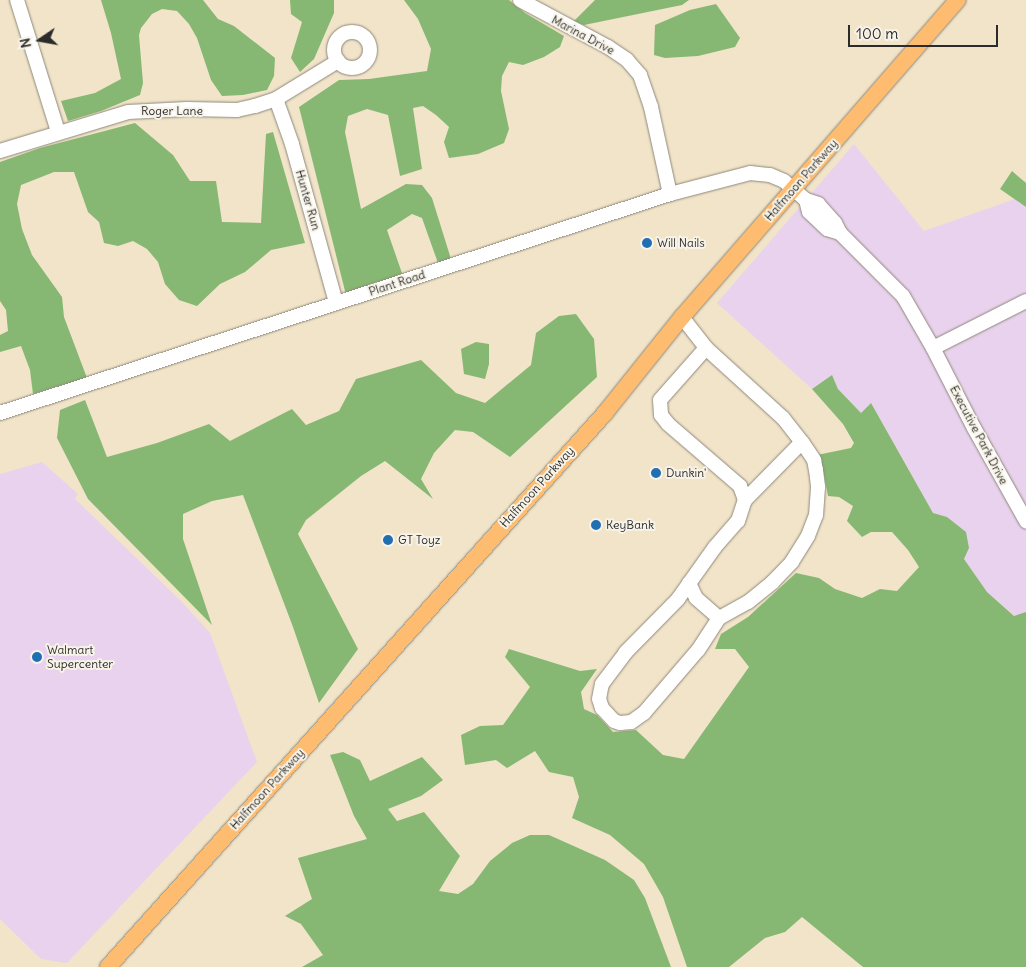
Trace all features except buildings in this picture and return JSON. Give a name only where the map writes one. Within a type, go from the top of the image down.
[{"type":"main road","name":"Halfmoon Parkway","points":[[108,967],[605,413],[682,317],[958,0]]},
{"type":"street","points":[[17,0],[58,132]]},
{"type":"street","name":"Marina Drive","points":[[520,0],[608,47],[627,60],[640,75],[651,107],[670,194]]},
{"type":"street","name":"Roger Lane","points":[[0,151],[128,112],[187,109],[237,110],[276,99],[338,61]]},
{"type":"street","name":"Hunter Run","points":[[276,99],[292,144],[336,303]]},
{"type":"street","name":"Plant Road","points":[[0,413],[670,194],[750,173],[770,175],[794,188]]},
{"type":"street","name":"Executive Park Drive","points":[[794,188],[806,200],[818,204],[835,223],[840,233],[902,296],[916,316],[974,428],[1026,521]]},
{"type":"street","points":[[933,348],[1026,301]]},
{"type":"street","points":[[682,317],[706,348],[783,418],[802,442],[814,460],[818,487],[816,515],[808,536],[792,562],[773,582],[748,602],[719,618],[698,650],[644,713],[631,722],[620,723],[614,721],[602,708],[600,699],[602,684],[625,653],[678,599],[715,547],[738,521],[746,500],[802,442]]},
{"type":"street","points":[[706,348],[660,400],[662,415],[668,424],[740,486],[746,500]]},
{"type":"street","points":[[688,584],[696,598],[719,618]]},
{"type":"shaded area","points":[[854,144],[924,231],[1015,199],[1026,206],[1026,612],[1015,616],[987,592],[964,559],[969,548],[947,517],[933,513],[871,403],[861,413],[838,389],[832,375],[812,389],[717,303]]},
{"type":"shaded area","points":[[42,462],[78,494],[75,499],[181,601],[210,633],[257,762],[67,963],[41,959],[0,919],[0,474]]},
{"type":"green space","points":[[101,0],[203,0],[218,19],[234,26],[275,58],[274,76],[267,90],[243,95],[222,96],[211,80],[197,38],[189,24],[177,11],[162,9],[152,14],[141,28],[139,35],[143,83],[140,95],[101,111],[68,121],[61,101],[95,93],[121,79],[111,33]]},
{"type":"green space","points":[[290,0],[334,0],[334,13],[314,59],[300,72],[291,58],[302,22],[291,14]]},
{"type":"green space","points":[[404,0],[509,0],[525,13],[564,36],[560,47],[544,57],[523,65],[509,62],[502,76],[501,91],[509,129],[504,143],[478,154],[449,158],[444,142],[449,127],[423,106],[413,108],[422,169],[400,176],[388,115],[367,109],[348,116],[345,132],[361,209],[406,184],[422,185],[432,198],[451,259],[438,263],[422,218],[412,214],[387,230],[403,276],[346,295],[299,107],[339,80],[369,79],[427,71],[431,49],[418,19]]},
{"type":"green space","points":[[595,0],[689,0],[682,5],[584,25],[574,21]]},
{"type":"green space","points":[[716,4],[740,38],[735,47],[698,56],[665,58],[654,55],[655,25],[690,10]]},
{"type":"green space","points":[[135,123],[173,155],[190,181],[216,181],[222,222],[261,223],[266,134],[273,132],[305,243],[271,250],[245,272],[220,284],[197,306],[179,300],[165,284],[158,262],[147,249],[133,241],[118,246],[104,243],[99,222],[88,212],[74,172],[54,172],[21,185],[17,204],[22,229],[32,255],[62,297],[64,317],[87,378],[33,394],[30,370],[21,346],[0,352],[0,335],[8,331],[6,310],[0,301],[0,162],[40,148]]},
{"type":"green space","points":[[1012,171],[1026,183],[1026,207],[1000,189]]},
{"type":"green space","points":[[576,314],[594,339],[597,377],[510,457],[473,432],[455,430],[434,453],[421,479],[433,499],[385,461],[361,476],[306,520],[298,534],[358,649],[319,703],[293,627],[243,495],[212,501],[183,514],[183,539],[212,625],[88,499],[57,438],[60,410],[85,400],[107,457],[157,443],[209,424],[230,441],[292,409],[306,425],[339,411],[356,379],[421,360],[456,393],[485,403],[531,365],[536,333],[559,316]]},
{"type":"green space","points":[[476,342],[489,344],[489,364],[485,379],[464,374],[461,349]]},
{"type":"green space","points":[[832,375],[838,389],[861,413],[871,403],[933,513],[947,517],[966,532],[969,548],[964,559],[987,592],[1014,616],[1026,612],[1026,967],[863,967],[802,917],[785,932],[765,938],[729,967],[687,967],[663,897],[644,864],[610,835],[572,818],[579,797],[573,777],[549,772],[535,751],[507,768],[496,760],[465,765],[461,735],[480,726],[503,725],[530,687],[505,657],[509,649],[580,671],[597,669],[581,692],[584,709],[597,715],[613,732],[636,730],[663,755],[684,759],[749,667],[735,649],[715,649],[721,634],[748,617],[796,573],[819,578],[835,589],[862,598],[880,589],[897,591],[919,567],[908,550],[892,532],[871,532],[862,537],[847,521],[853,506],[839,497],[828,496],[824,475],[817,455],[851,448],[854,443],[843,424],[812,389]]},
{"type":"green space","points":[[343,752],[360,760],[370,781],[422,757],[443,780],[421,796],[388,809],[397,821],[424,812],[460,856],[439,891],[458,894],[473,884],[490,861],[512,843],[530,835],[549,835],[605,860],[634,880],[645,898],[671,967],[302,967],[323,955],[301,924],[285,916],[312,899],[298,858],[367,839],[354,816],[330,755]]},
{"type":"place","name":"Will Nails","points":[[647,243]]},
{"type":"place","name":"Dunkin'","points":[[656,473]]},
{"type":"place","name":"KeyBank","points":[[596,525]]},
{"type":"place","name":"GT Toyz","points":[[388,540]]},
{"type":"place","name":"Walmart Supercenter","points":[[37,657]]}]
